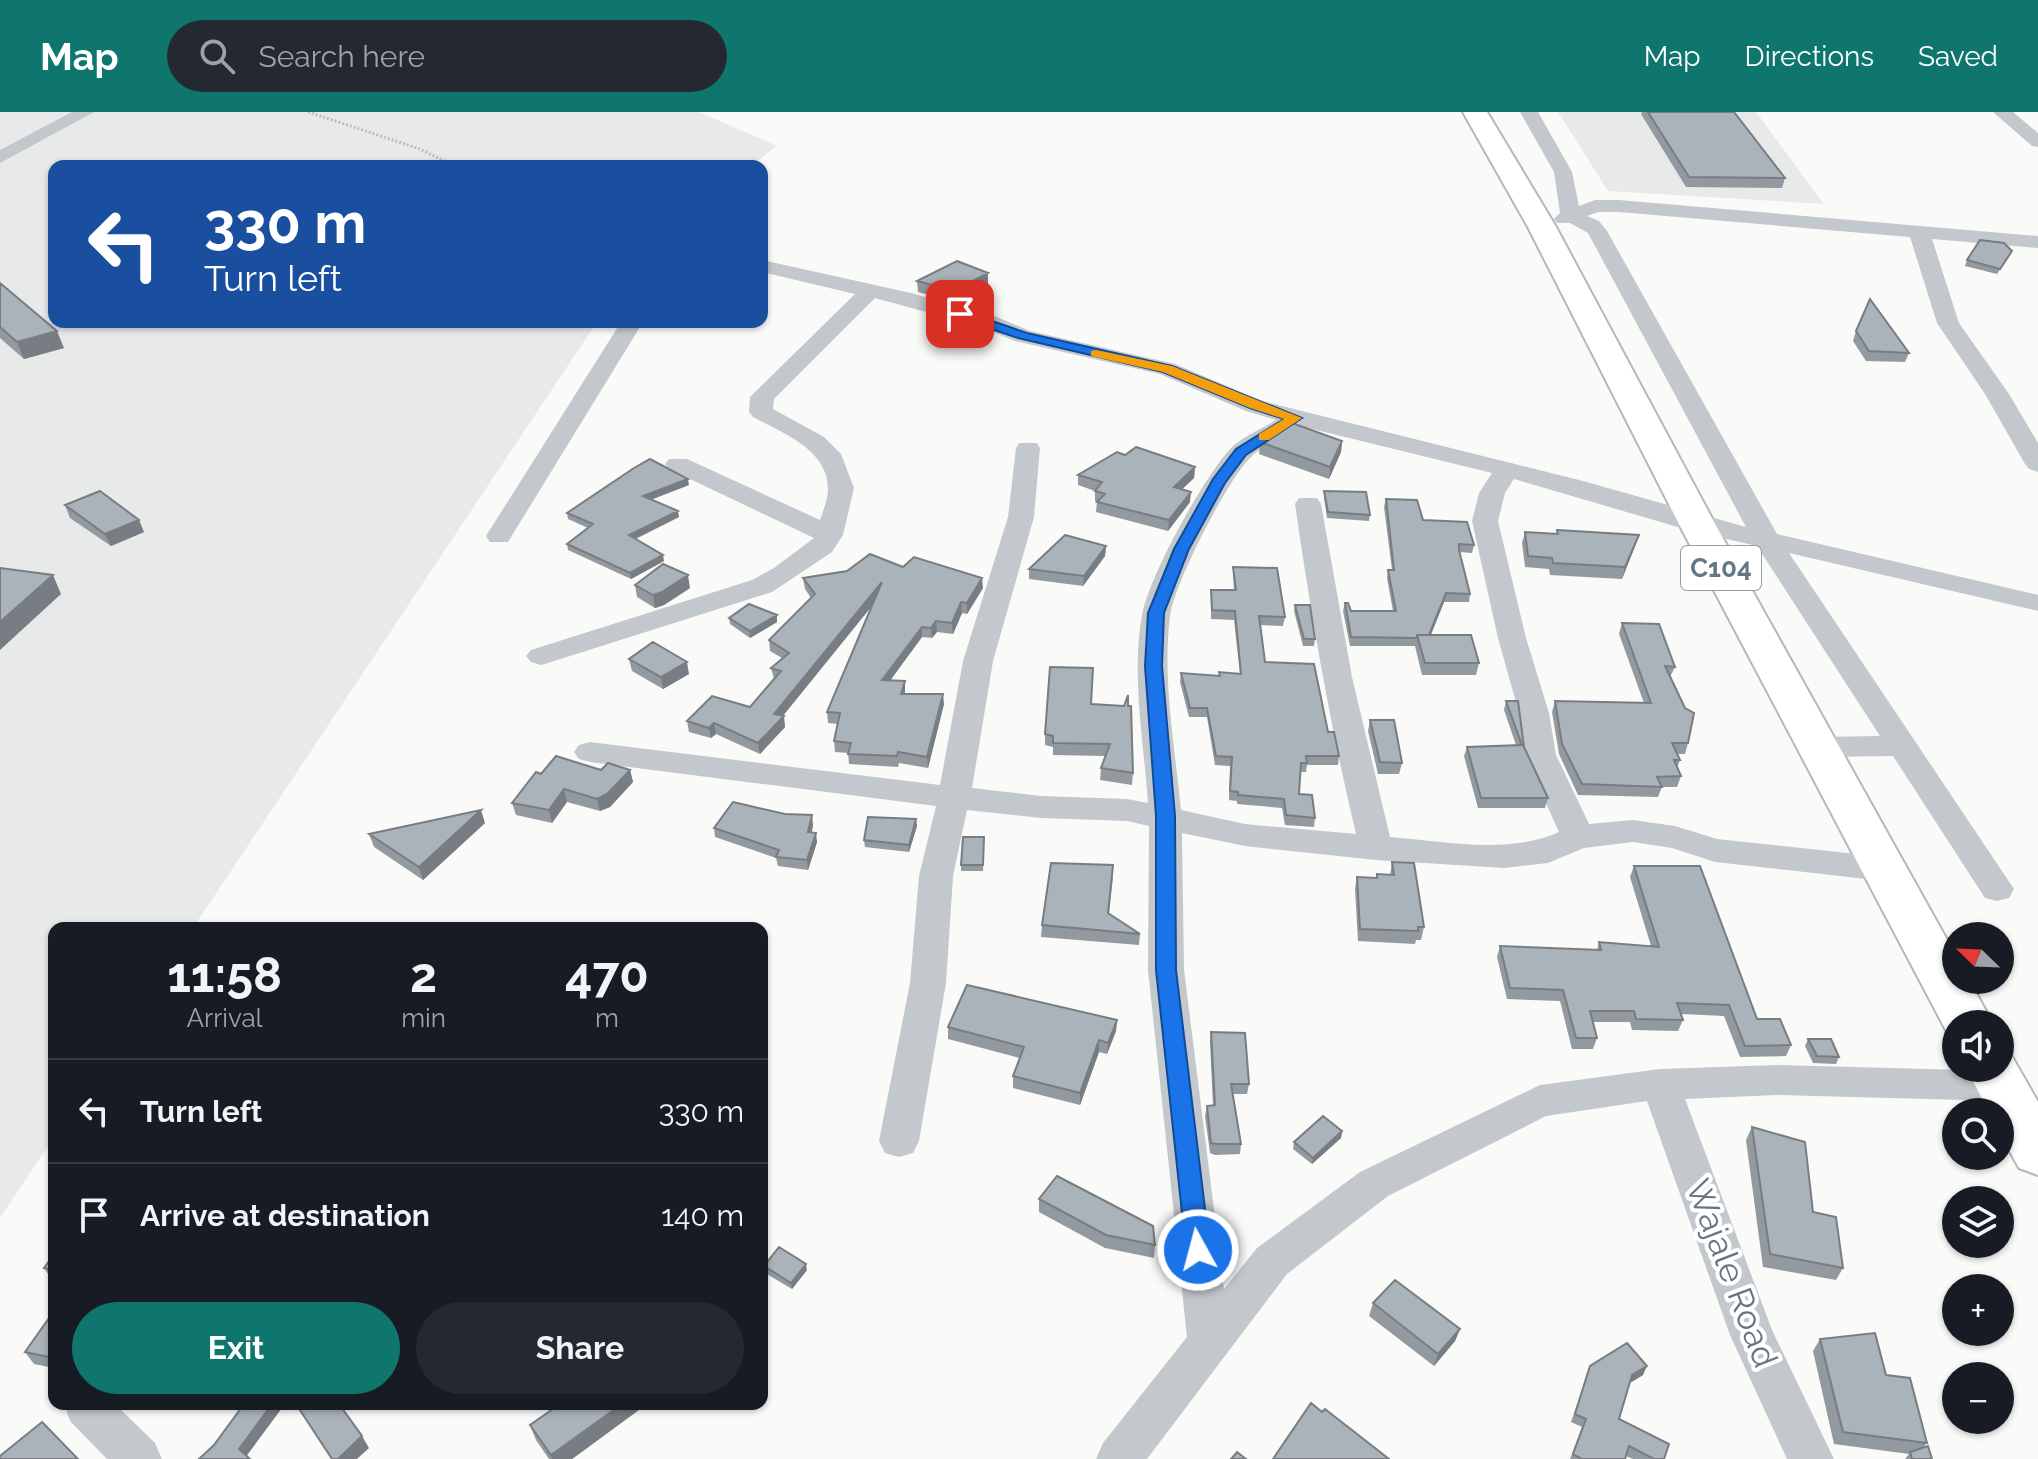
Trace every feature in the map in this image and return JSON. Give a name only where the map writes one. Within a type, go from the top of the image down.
[{"type":"highway","name":"C104","points":[[1475,112],[1556,222],[1697,524],[1960,1010]]},
{"type":"highway","points":[[2000,1082],[2038,1151]]},
{"type":"street","points":[[0,157],[85,112]]},
{"type":"street","points":[[1529,112],[1563,172],[1556,222]]},
{"type":"street","points":[[2002,112],[2038,142]]},
{"type":"street","points":[[1556,222],[1595,206],[1619,206],[2038,242]]},
{"type":"street","points":[[1556,222],[1592,225],[1597,231],[1767,541],[1997,889]]},
{"type":"street","points":[[1916,231],[1924,242],[1948,323],[1997,394],[2038,464]]},
{"type":"street","points":[[768,267],[989,322],[1023,336],[1167,369],[1254,406],[1507,469],[1697,524],[2038,603]]},
{"type":"street","points":[[541,656],[762,586],[810,555],[830,535],[841,488],[829,454],[815,442],[761,412],[762,397],[793,363],[870,291]]},
{"type":"street","points":[[499,536],[628,328]]},
{"type":"street","points":[[1209,1340],[1166,970],[1165,816],[1153,666],[1156,613],[1182,549],[1218,482],[1241,452],[1296,418]]},
{"type":"street","points":[[899,1141],[928,983],[936,876],[954,797],[978,661],[1021,517],[1028,448]]},
{"type":"street","points":[[678,464],[830,535]]},
{"type":"street","points":[[1507,469],[1492,493],[1485,521],[1512,638],[1534,713],[1540,755],[1578,837]]},
{"type":"street","points":[[1308,504],[1324,610],[1359,783],[1376,848]]},
{"type":"street","points":[[1818,747],[1902,746]]},
{"type":"street","points":[[590,752],[763,776],[1165,816],[1245,835],[1376,848],[1504,856],[1548,851],[1578,837],[1633,831],[1675,837],[1715,850],[1884,869]]},
{"type":"street","points":[[1119,1459],[1272,1261],[1374,1184],[1540,1101],[1660,1084],[1942,1078]]},
{"type":"street","name":"Wajale Road","points":[[1660,1084],[1752,1335],[1811,1459]]},
{"type":"street","points":[[90,1410],[139,1459]]},
{"type":"path","points":[[308,112],[420,149],[442,160]]},
{"type":"shaded area","points":[[0,112],[699,112],[777,146],[759,160],[48,160],[48,328],[593,328],[197,922],[48,922],[48,1146],[0,1218]]},
{"type":"shaded area","points":[[1558,112],[1756,112],[1824,204],[1608,191]]},
{"type":"building","points":[[1648,112],[1734,112],[1785,178],[1689,177]]},
{"type":"building","points":[[1980,240],[2004,243],[2012,251],[2000,269],[1967,260]]},
{"type":"building","points":[[957,261],[988,273],[971,282],[986,287],[970,295],[917,281]]},
{"type":"building","points":[[0,283],[48,323],[48,328],[57,331],[17,342],[0,327]]},
{"type":"building","points":[[1870,299],[1909,353],[1869,351],[1856,331]]},
{"type":"building","points":[[1292,423],[1342,441],[1330,467],[1260,442]]},
{"type":"building","points":[[1136,447],[1195,467],[1174,487],[1191,492],[1169,520],[1097,502],[1105,494],[1095,491],[1102,482],[1078,475],[1117,452],[1125,455]]},
{"type":"building","points":[[650,459],[688,479],[643,496],[678,511],[629,535],[663,555],[630,573],[567,544],[593,524],[567,513]]},
{"type":"building","points":[[100,491],[139,520],[105,534],[65,505]]},
{"type":"building","points":[[1324,491],[1366,492],[1370,515],[1328,512]]},
{"type":"building","points":[[1386,499],[1417,500],[1423,520],[1467,522],[1474,545],[1459,544],[1459,550],[1470,594],[1446,593],[1429,635],[1417,635],[1417,638],[1351,637],[1345,603],[1351,611],[1396,611],[1388,570],[1394,570]]},
{"type":"building","points":[[1557,530],[1639,535],[1625,567],[1553,563],[1552,558],[1528,556],[1525,532],[1558,534]]},
{"type":"building","points":[[1065,535],[1106,546],[1084,576],[1029,569]]},
{"type":"building","points":[[870,554],[903,567],[914,557],[982,578],[967,603],[961,602],[952,623],[936,621],[931,628],[922,627],[882,680],[905,681],[901,694],[943,694],[927,757],[898,752],[897,756],[848,754],[851,743],[834,741],[840,713],[827,712],[882,582],[774,714],[784,716],[758,743],[714,723],[709,728],[687,721],[712,696],[750,707],[781,671],[771,668],[789,653],[769,640],[815,594],[803,578],[847,571]]},
{"type":"building","points":[[663,564],[688,575],[653,595],[635,585]]},
{"type":"building","points":[[1233,567],[1277,568],[1285,617],[1259,616],[1265,662],[1314,664],[1328,732],[1334,732],[1339,756],[1306,756],[1307,763],[1301,763],[1299,794],[1312,795],[1315,818],[1286,815],[1284,799],[1238,795],[1238,792],[1230,791],[1232,757],[1216,756],[1207,708],[1190,708],[1181,673],[1241,674],[1235,611],[1212,610],[1211,590],[1236,590]]},
{"type":"building","points":[[0,568],[53,575],[0,622]]},
{"type":"building","points":[[749,604],[777,615],[750,631],[729,618]]},
{"type":"building","points":[[1295,605],[1310,605],[1315,639],[1304,639]]},
{"type":"building","points":[[1622,623],[1659,624],[1675,667],[1665,666],[1685,708],[1694,713],[1688,743],[1672,743],[1680,760],[1674,760],[1681,776],[1657,777],[1662,787],[1582,784],[1562,744],[1555,701],[1651,703]]},
{"type":"building","points":[[1417,635],[1471,635],[1479,663],[1425,663]]},
{"type":"building","points":[[653,642],[687,662],[661,677],[629,659]]},
{"type":"building","points":[[1050,667],[1093,668],[1091,704],[1124,706],[1128,695],[1133,773],[1101,768],[1110,744],[1053,743],[1053,736],[1045,734]]},
{"type":"building","points":[[1506,701],[1518,701],[1524,747],[1548,798],[1481,798],[1467,747],[1522,745]]},
{"type":"building","points":[[1370,720],[1394,720],[1402,763],[1380,762]]},
{"type":"building","points":[[556,756],[601,770],[608,763],[630,770],[607,794],[597,799],[564,789],[549,810],[512,803],[536,772],[541,774]]},
{"type":"building","points":[[733,802],[785,814],[812,815],[808,832],[816,833],[807,860],[776,857],[779,850],[714,828]]},
{"type":"building","points":[[481,810],[419,867],[369,834]]},
{"type":"building","points":[[868,817],[916,819],[909,845],[864,840]]},
{"type":"building","points":[[963,837],[984,837],[983,865],[961,865]]},
{"type":"building","points":[[1392,862],[1414,863],[1424,927],[1418,927],[1418,931],[1360,929],[1357,877],[1394,875]]},
{"type":"building","points":[[1051,863],[1113,865],[1108,913],[1140,934],[1042,925]]},
{"type":"building","points":[[1634,866],[1700,866],[1757,1019],[1780,1019],[1791,1045],[1745,1046],[1729,1005],[1677,1003],[1683,1020],[1636,1019],[1634,1011],[1590,1011],[1597,1038],[1576,1038],[1563,990],[1510,988],[1500,946],[1601,950],[1599,942],[1659,947]]},
{"type":"building","points":[[967,985],[1117,1020],[1108,1043],[1099,1040],[1080,1093],[1013,1076],[1024,1047],[948,1027]]},
{"type":"building","points":[[1211,1032],[1245,1033],[1249,1084],[1231,1084],[1241,1144],[1211,1143],[1207,1106],[1215,1105]]},
{"type":"building","points":[[1808,1039],[1831,1039],[1839,1057],[1817,1056]]},
{"type":"building","points":[[1323,1116],[1342,1131],[1313,1158],[1294,1142]]},
{"type":"building","points":[[1752,1127],[1805,1142],[1813,1212],[1836,1217],[1843,1268],[1770,1254]]},
{"type":"building","points":[[1057,1176],[1153,1226],[1155,1245],[1106,1235],[1039,1199]]},
{"type":"building","points":[[779,1247],[806,1264],[791,1283],[768,1269],[768,1261]]},
{"type":"building","points":[[1395,1280],[1460,1329],[1438,1354],[1373,1303]]},
{"type":"building","points":[[48,1319],[48,1357],[25,1352]]},
{"type":"building","points":[[1875,1333],[1886,1375],[1910,1378],[1927,1443],[1843,1432],[1820,1339]]},
{"type":"building","points":[[1627,1343],[1647,1366],[1632,1375],[1619,1419],[1669,1444],[1664,1459],[1654,1459],[1629,1446],[1625,1459],[1582,1459],[1573,1454],[1586,1419],[1575,1414],[1590,1366]]},
{"type":"building","points":[[1311,1403],[1322,1412],[1325,1409],[1389,1459],[1273,1459]]},
{"type":"building","points":[[240,1410],[268,1410],[239,1449],[250,1459],[199,1459],[214,1445]]},
{"type":"building","points":[[300,1410],[343,1410],[362,1436],[338,1459],[332,1459]]},
{"type":"building","points":[[551,1410],[614,1410],[551,1455],[530,1425]]},
{"type":"building","points":[[42,1422],[78,1459],[0,1459],[0,1456]]},
{"type":"building","points":[[1928,1446],[1932,1459],[1912,1459],[1910,1452]]},
{"type":"building","points":[[1237,1452],[1246,1459],[1231,1459]]},
{"type":"slow traffic","points":[[1096,353],[1167,369],[1219,388],[1254,406],[1296,418],[1264,437]]},
{"type":"route","points":[[960,314],[1023,336],[1167,369],[1219,388],[1254,406],[1296,418],[1241,452],[1218,482],[1182,549],[1156,613],[1153,666],[1165,816],[1166,970],[1198,1250]]}]
